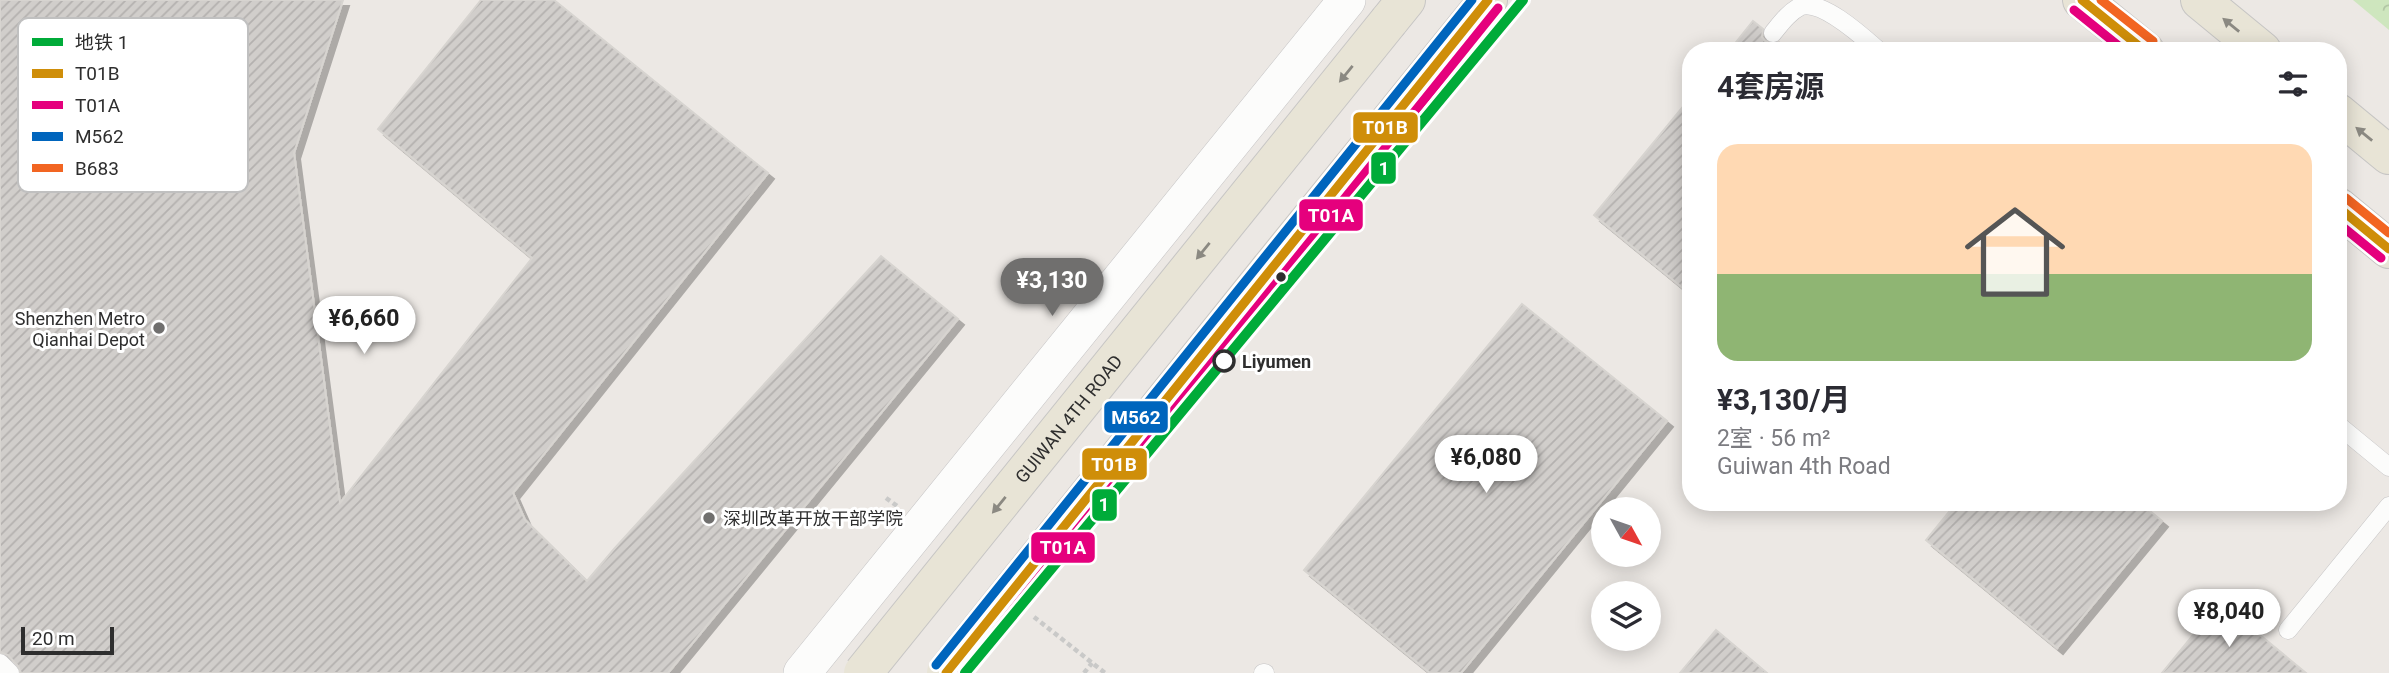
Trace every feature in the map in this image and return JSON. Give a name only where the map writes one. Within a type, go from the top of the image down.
[{"type":"main road","points":[[946,673],[1488,0]]},
{"type":"main road","points":[[2082,0],[2130,42]]},
{"type":"main road","points":[[2200,0],[2251,42]]},
{"type":"main road","name":"GUIWAN 4TH ROAD","points":[[866,667],[1398,10]]},
{"type":"main road","points":[[2347,120],[2389,155]]},
{"type":"main road","points":[[2347,215],[2389,249]]},
{"type":"street","points":[[802,673],[1347,0]]},
{"type":"lane","points":[[1773,33],[1786,18],[1808,3],[1817,4],[1832,13],[1868,42]]},
{"type":"lane","points":[[2347,432],[2389,467]]},
{"type":"lane","points":[[2288,630],[2389,506]]},
{"type":"lane","points":[[0,663],[10,673]]},
{"type":"path","points":[[1084,673],[1092,663]]},
{"type":"green space","points":[[2353,0],[2389,0],[2389,30]]},
{"type":"building","points":[[0,0],[343,0],[294,153],[340,503],[532,258],[378,129],[481,0],[554,0],[768,173],[513,493],[525,520],[587,581],[881,256],[958,319],[668,673],[21,673],[8,655],[0,652]]},
{"type":"building","points":[[1753,21],[1763,29],[1762,37],[1767,42],[1736,42]]},
{"type":"building","points":[[1682,108],[1682,287],[1594,215]]},
{"type":"building","points":[[1522,304],[1667,421],[1605,497],[1591,497],[1591,514],[1461,673],[1430,673],[1304,570]]},
{"type":"building","points":[[1950,511],[2150,511],[2162,521],[2057,648],[1926,540]]},
{"type":"building","points":[[2220,602],[2306,673],[2162,673]]},
{"type":"building","points":[[1716,630],[1767,673],[1680,673]]},
{"type":"metro line","name":"1","points":[[965,673],[1523,0]]},
{"type":"transit line","name":"M562","points":[[936,665],[1472,0]]},
{"type":"transit line","name":"T01B","points":[[946,673],[1488,0]]},
{"type":"transit line","name":"T01B","points":[[2082,0],[2134,42]]},
{"type":"transit line","name":"B683","points":[[2101,0],[2153,41]]},
{"type":"transit line","name":"T01A","points":[[962,673],[1498,8]]},
{"type":"transit line","name":"T01A","points":[[2074,10],[2114,42]]},
{"type":"transit line","name":"B683","points":[[2347,199],[2389,233]]},
{"type":"transit line","name":"T01B","points":[[2347,214],[2389,249]]},
{"type":"transit line","name":"T01A","points":[[2347,230],[2381,258]]},
{"type":"place","name":"Shenzhen Metro Qianhai Depot","points":[[159,328]]},
{"type":"place","name":"Liyumen","points":[[1224,361]]},
{"type":"place","name":"深圳改革开放干部学院","points":[[709,518]]}]
